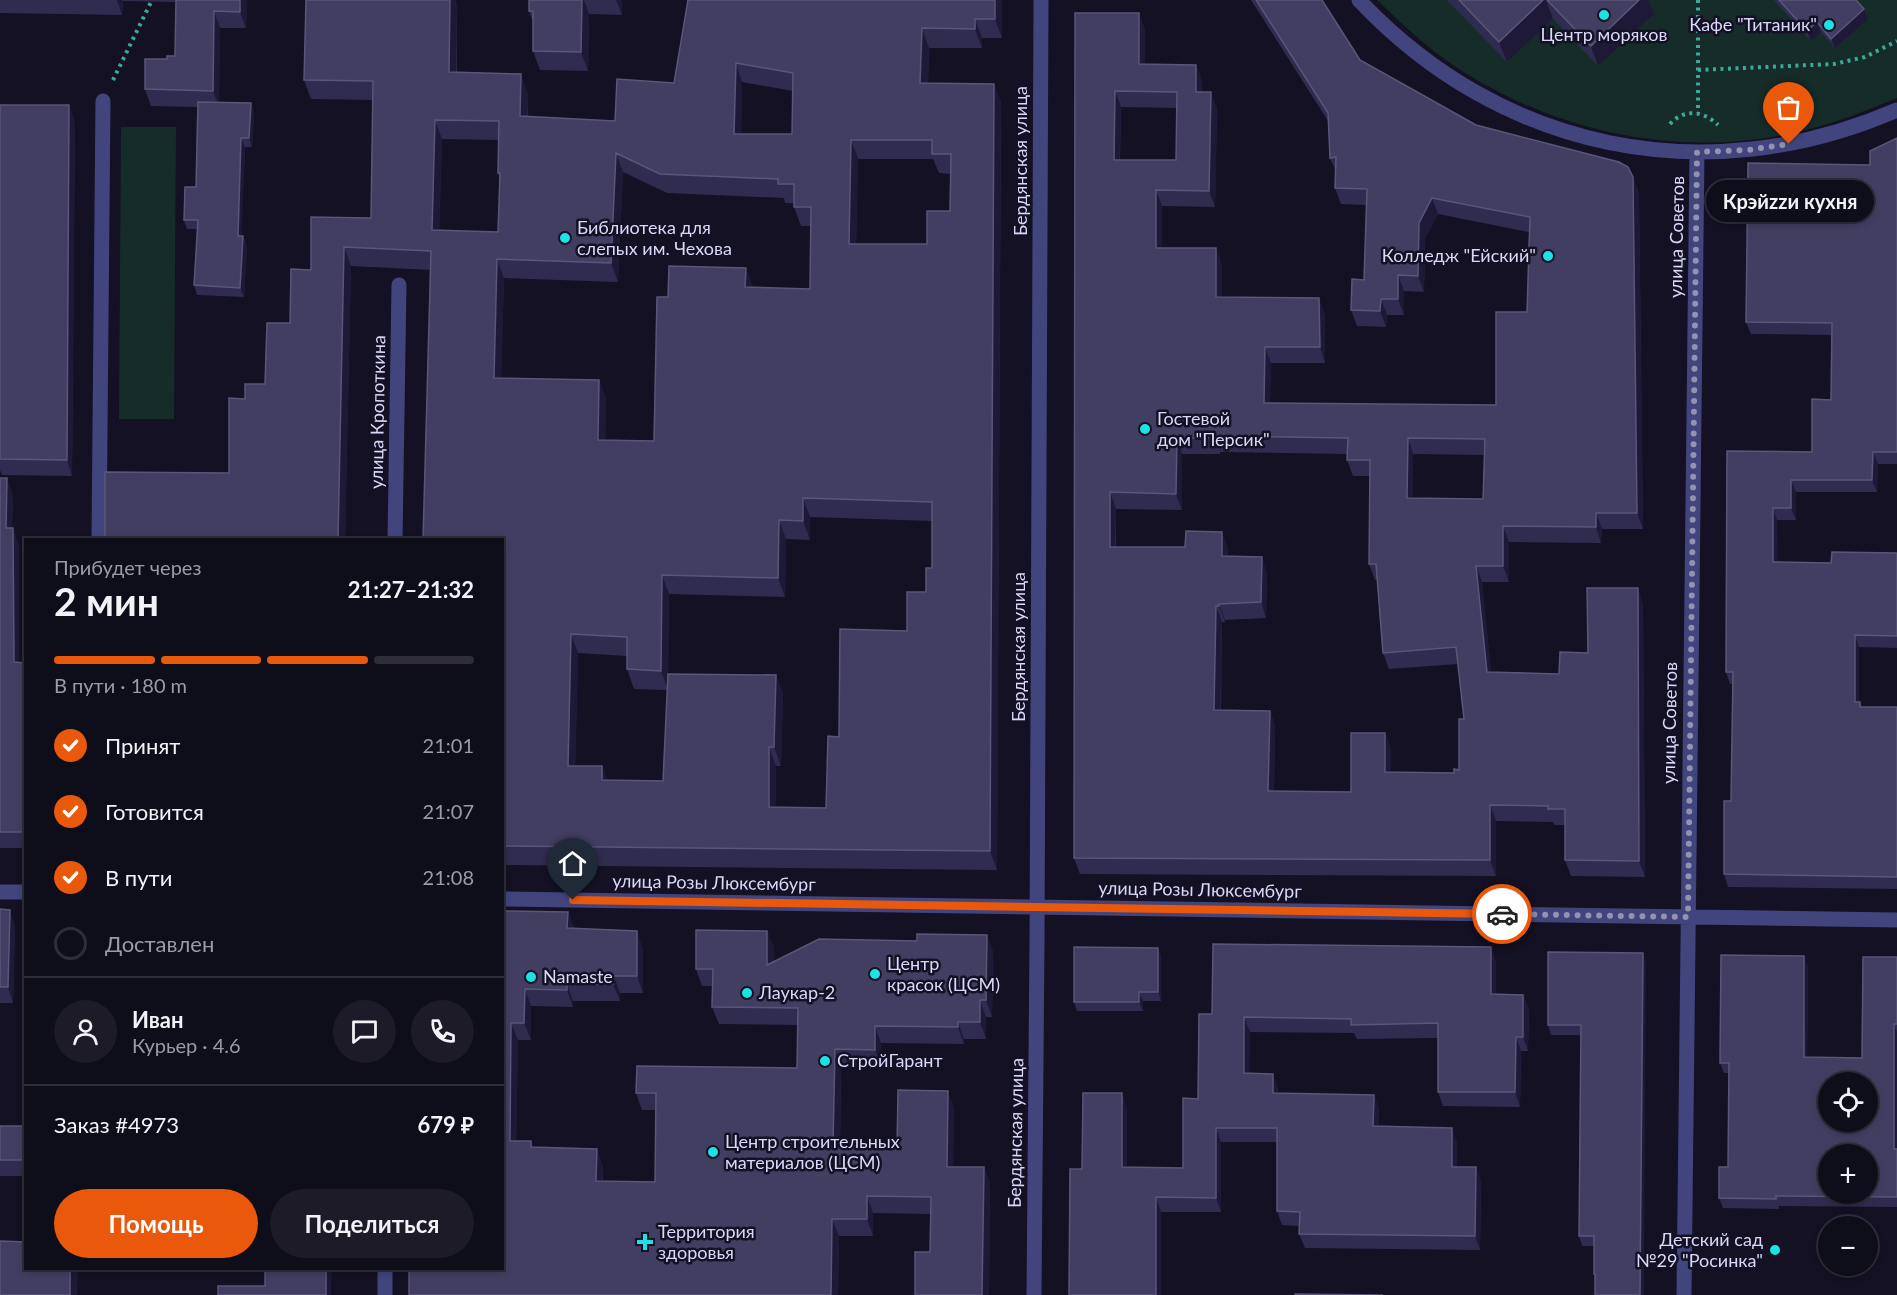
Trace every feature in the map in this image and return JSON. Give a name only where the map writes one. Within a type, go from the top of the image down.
[{"type":"street","name":"Бердянская улица","points":[[1034,1295],[1041,0]]},
{"type":"street","points":[[1359,0],[1392,34],[1439,71],[1491,102],[1518,115],[1574,135],[1603,142],[1662,151],[1748,150],[1802,142],[1855,127],[1897,110]]},
{"type":"street","points":[[99,538],[103,101]]},
{"type":"street","name":"улица Советов","points":[[1684,1295],[1697,152]]},
{"type":"street","name":"улица Кропоткина","points":[[395,538],[399,285]]},
{"type":"street","points":[[0,892],[24,892]]},
{"type":"street","name":"улица Розы Люксембург","points":[[504,899],[1897,920]]},
{"type":"street","points":[[385,1295],[386,1270]]},
{"type":"path","points":[[103,101],[152,0]]},
{"type":"path","points":[[1698,0],[1698,113]]},
{"type":"path","points":[[1698,69],[1834,64],[1865,57],[1897,41]]},
{"type":"green space","points":[[1377,0],[1897,0],[1897,98],[1826,124],[1757,139],[1712,142],[1666,141],[1621,134],[1577,123],[1534,108],[1492,89],[1433,50]]},
{"type":"green space","points":[[121,127],[176,127],[174,419],[119,419]]},
{"type":"building","points":[[176,0],[240,0],[240,12],[214,11],[213,91],[145,89],[145,59],[167,59],[167,56],[175,56]]},
{"type":"building","points":[[306,0],[450,0],[449,72],[521,74],[520,116],[615,121],[617,79],[674,83],[688,0],[995,0],[995,19],[975,19],[975,29],[922,28],[920,83],[994,84],[990,851],[504,846],[504,538],[423,538],[431,251],[344,247],[338,538],[105,538],[105,472],[229,473],[229,398],[245,399],[245,384],[265,384],[267,323],[290,323],[291,269],[311,270],[311,217],[371,218],[373,81],[304,80]],"holes":[[[736,63],[793,73],[792,134],[734,134]],[[435,120],[499,121],[498,232],[432,230]],[[851,140],[932,140],[932,154],[951,154],[950,211],[927,211],[927,244],[849,244]],[[616,153],[660,174],[778,179],[778,184],[794,184],[794,207],[811,207],[810,289],[745,287],[746,268],[669,266],[668,297],[657,297],[654,441],[598,440],[599,380],[494,378],[497,259],[611,263]],[[803,498],[932,502],[932,568],[926,568],[926,592],[907,592],[907,631],[840,629],[839,737],[828,736],[826,808],[769,807],[769,747],[774,747],[776,675],[668,674],[663,781],[602,780],[602,766],[568,766],[571,634],[627,637],[627,669],[661,671],[662,575],[778,578],[779,520],[803,521]]]},
{"type":"building","points":[[529,0],[582,0],[581,52],[533,51],[533,11],[529,11]]},
{"type":"building","points":[[1256,0],[1322,0],[1360,60],[1476,125],[1619,162],[1628,167],[1633,177],[1637,513],[1596,513],[1596,527],[1503,526],[1503,566],[1476,566],[1487,672],[1559,674],[1560,652],[1588,653],[1587,588],[1638,588],[1639,861],[1565,860],[1565,809],[1548,809],[1548,806],[1490,805],[1490,860],[1074,858],[1075,13],[1139,13],[1139,64],[1196,65],[1196,92],[1211,92],[1209,191],[1156,190],[1156,248],[1216,248],[1216,297],[1319,298],[1320,347],[1265,347],[1264,403],[1496,405],[1496,312],[1527,312],[1530,217],[1432,198],[1419,223],[1418,276],[1398,275],[1398,299],[1381,299],[1380,311],[1351,310],[1352,279],[1364,280],[1367,189],[1335,188],[1336,157],[1330,158],[1328,113]],"holes":[[[1115,91],[1177,92],[1176,160],[1114,160]],[[1214,436],[1348,438],[1347,460],[1370,460],[1369,564],[1376,564],[1383,653],[1456,647],[1464,719],[1459,719],[1459,770],[1454,769],[1454,773],[1385,772],[1385,733],[1351,733],[1351,792],[1268,791],[1270,711],[1214,710],[1216,606],[1261,602],[1262,557],[1222,556],[1222,532],[1186,531],[1185,547],[1110,547],[1110,492],[1176,494],[1177,438],[1214,438]],[[1408,438],[1485,439],[1483,499],[1407,498]]]},
{"type":"building","points":[[1459,0],[1543,0],[1499,42]]},
{"type":"building","points":[[1547,0],[1639,0],[1591,46]]},
{"type":"building","name":"Кафе \"Титаник\"","points":[[1779,0],[1856,0],[1864,9],[1831,39],[1817,22],[1807,31]]},
{"type":"building","points":[[198,102],[251,103],[249,138],[241,138],[238,236],[243,236],[240,288],[194,285],[198,220],[184,220],[185,187],[196,187]]},
{"type":"building","points":[[0,105],[69,105],[67,460],[0,459]]},
{"type":"building","points":[[1897,138],[1897,452],[1873,452],[1872,480],[1791,480],[1791,508],[1773,508],[1773,562],[1831,563],[1832,552],[1897,553],[1897,636],[1855,635],[1855,702],[1860,702],[1860,707],[1897,707],[1897,877],[1724,874],[1724,801],[1731,801],[1733,672],[1726,672],[1727,451],[1812,452],[1812,399],[1831,400],[1832,323],[1746,322],[1748,163],[1870,165],[1870,151]]},
{"type":"building","points":[[0,478],[7,478],[6,528],[13,528],[14,662],[24,663],[24,832],[0,832]]},
{"type":"building","points":[[0,909],[10,910],[8,987],[0,987]]},
{"type":"building","points":[[504,911],[568,912],[567,928],[637,931],[637,976],[614,976],[613,984],[567,984],[567,990],[525,989],[524,1023],[511,1023],[510,1141],[531,1141],[531,1147],[597,1149],[596,1181],[655,1182],[656,1093],[636,1093],[637,1066],[797,1068],[798,1008],[712,1007],[713,969],[696,969],[696,930],[767,931],[767,965],[819,939],[917,941],[917,934],[987,935],[986,1000],[980,1000],[980,1022],[958,1022],[958,1027],[875,1026],[875,1050],[835,1049],[833,1144],[897,1146],[898,1090],[948,1091],[947,1167],[984,1167],[982,1295],[915,1295],[915,1252],[930,1252],[931,1197],[867,1196],[867,1219],[832,1219],[831,1295],[409,1295],[409,1270],[504,1270]]},
{"type":"building","points":[[1213,944],[1491,947],[1491,994],[1523,995],[1523,1037],[1516,1037],[1515,1092],[1438,1092],[1438,1023],[1351,1025],[1351,1019],[1244,1017],[1244,1073],[1273,1074],[1273,1093],[1374,1095],[1373,1126],[1452,1128],[1452,1167],[1476,1167],[1475,1236],[1299,1234],[1300,1212],[1277,1211],[1277,1128],[1216,1128],[1216,1198],[1156,1197],[1156,1295],[1069,1295],[1070,1169],[1082,1169],[1083,1093],[1122,1093],[1122,1167],[1183,1168],[1183,1098],[1198,1099],[1199,1014],[1212,1014]]},
{"type":"building","points":[[1074,947],[1158,948],[1158,992],[1139,992],[1139,1002],[1074,1002]]},
{"type":"building","points":[[1548,952],[1643,953],[1640,1295],[1595,1295],[1594,1236],[1579,1236],[1581,1025],[1548,1025]]},
{"type":"building","points":[[1721,955],[1804,956],[1804,1057],[1862,1058],[1863,957],[1897,957],[1897,1024],[1894,1024],[1894,1149],[1897,1149],[1897,1197],[1878,1197],[1878,1144],[1818,1144],[1818,1196],[1776,1196],[1776,1199],[1719,1198],[1719,1167],[1728,1167],[1729,1063],[1720,1063]]},
{"type":"building","points":[[0,1126],[24,1126],[24,1160],[0,1160]]},
{"type":"building","points":[[0,1241],[24,1242],[24,1270],[70,1270],[70,1295],[0,1295]]},
{"type":"building","points":[[265,1270],[326,1270],[326,1295],[218,1295],[218,1286],[265,1286]]},
{"type":"building","points":[[1295,1294],[1383,1295],[1295,1295]]},
{"type":"way so far","points":[[1502,914],[1688,917],[1697,152],[1748,150],[1789,144]]},
{"type":"place","name":"Центр моряков","points":[[1604,15]]},
{"type":"place","name":"Кафе \"Титаник\"","points":[[1829,25]]},
{"type":"place","name":"Крэйzzи кухня","points":[[1789,144]]},
{"type":"place","name":"Библиотека для слепых им. Чехова","points":[[565,238]]},
{"type":"place","name":"Колледж \"Ейский\"","points":[[1548,256]]},
{"type":"place","name":"Гостевой дом \"Персик\"","points":[[1145,429]]},
{"type":"place","name":"Центр красок (ЦСМ)","points":[[875,974]]},
{"type":"place","name":"Namaste","points":[[531,977]]},
{"type":"place","name":"Лаукар-2","points":[[747,993]]},
{"type":"place","name":"СтройГарант","points":[[825,1061]]},
{"type":"place","name":"Центр строительных материалов (ЦСМ)","points":[[713,1152]]},
{"type":"place","name":"Территория здоровья","points":[[645,1242]]},
{"type":"place","name":"Детский сад №29 \"Росинка\"","points":[[1775,1250]]},
{"type":"route","points":[[573,900],[1502,914]]}]
